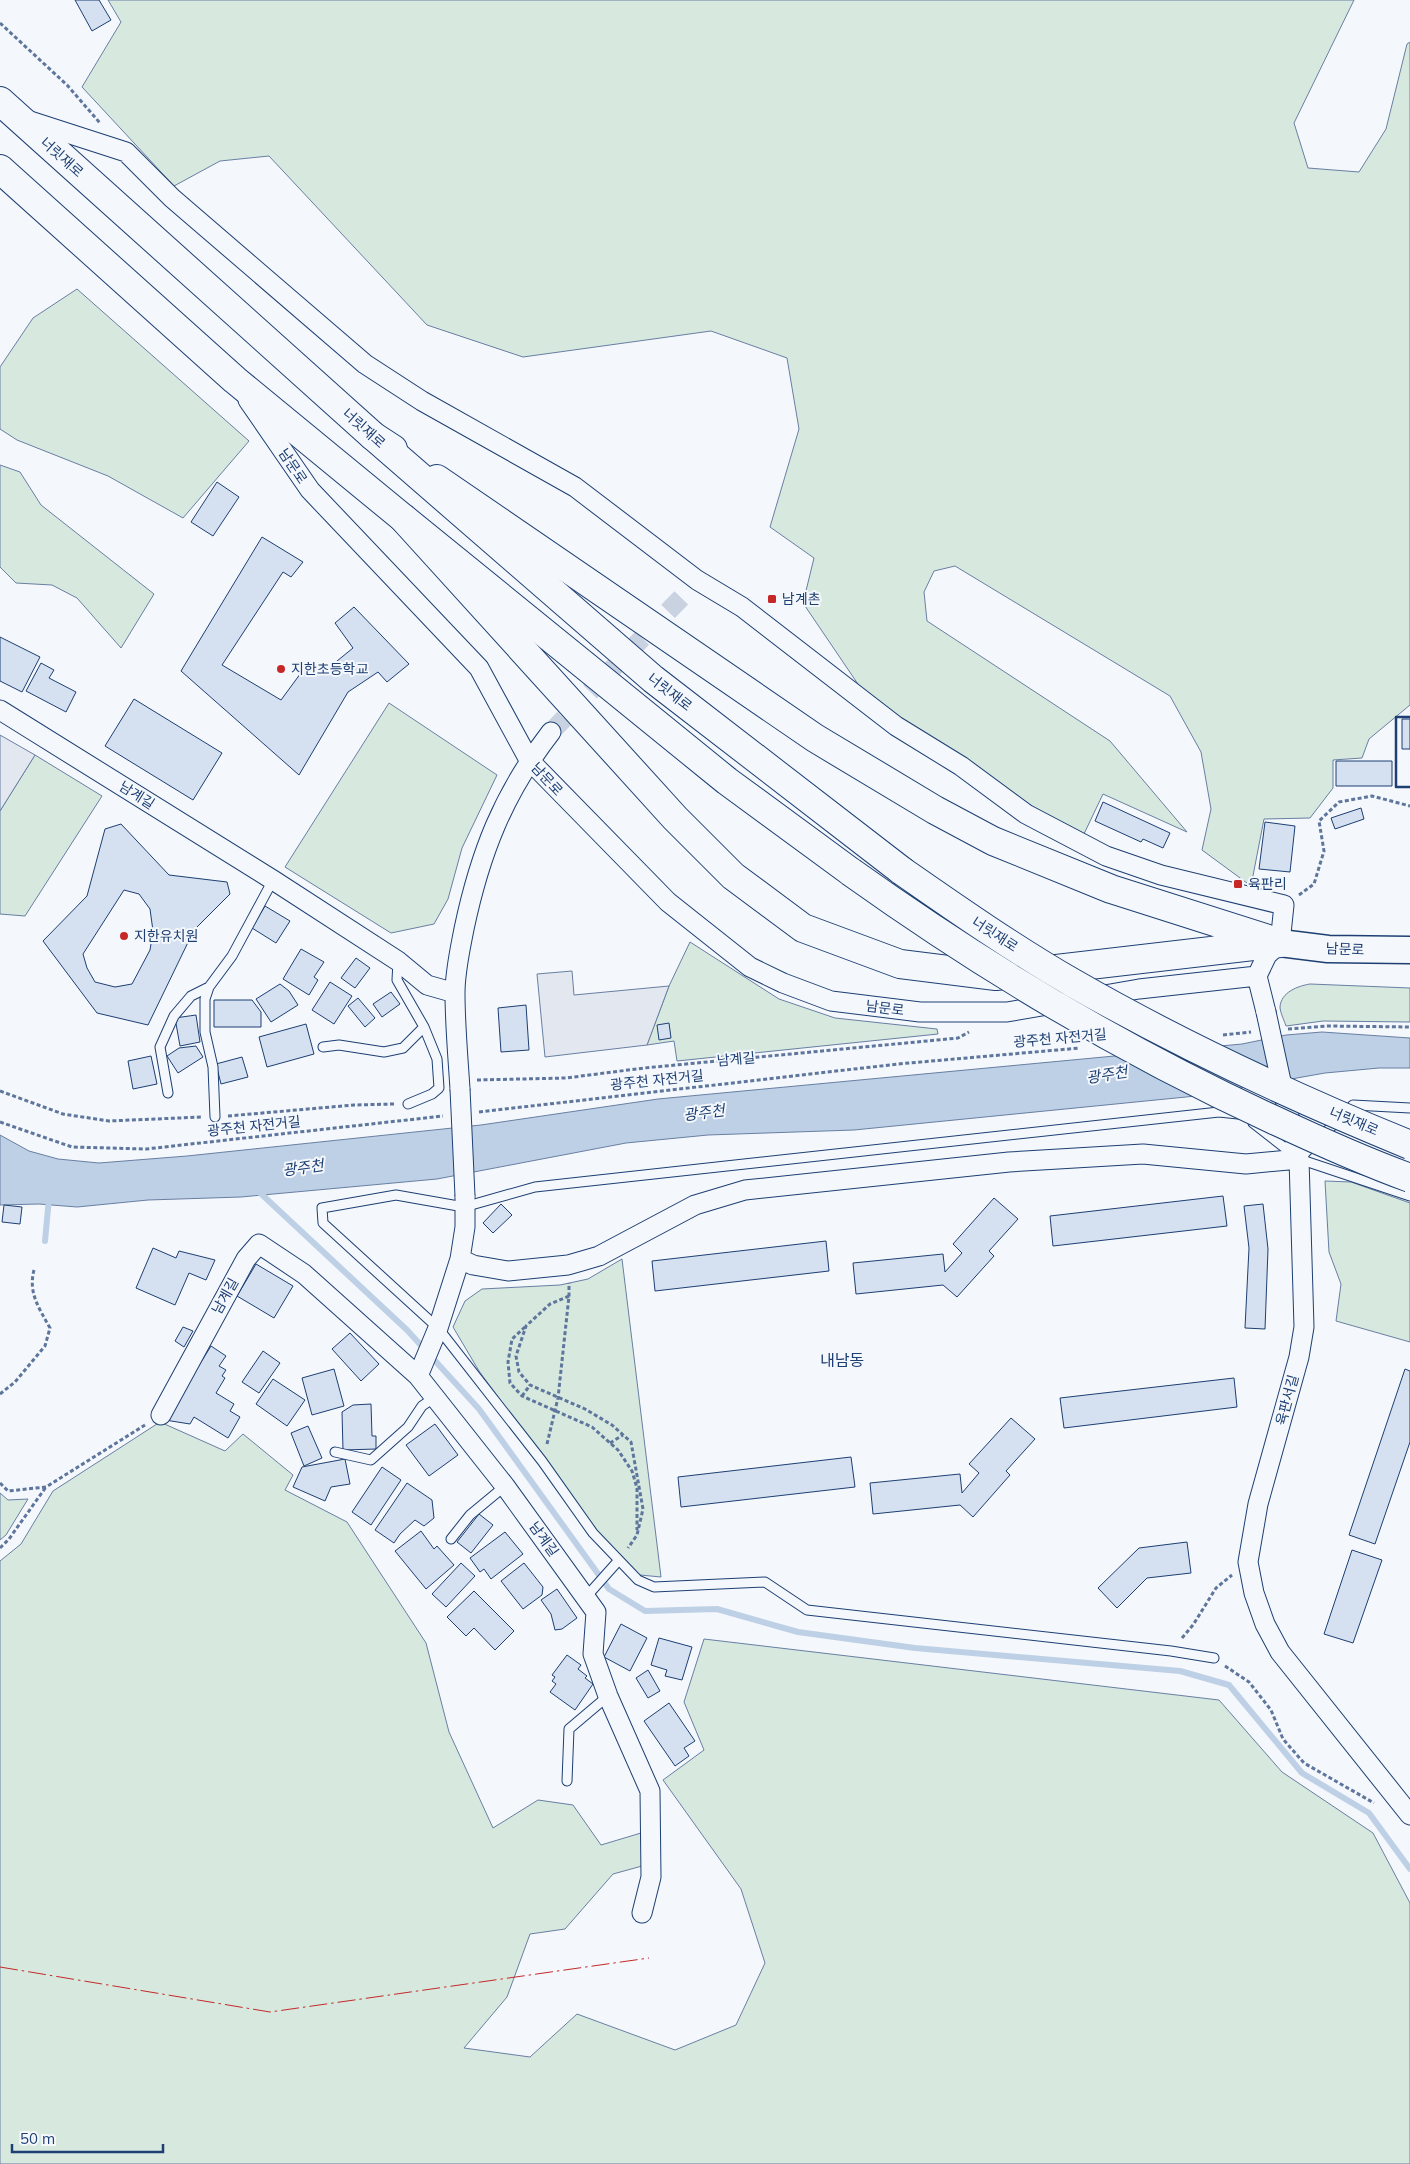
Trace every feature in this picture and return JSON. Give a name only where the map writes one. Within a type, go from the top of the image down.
[{"type":"main road","name":"너릿재로","points":[[8,109],[373,436],[654,680],[902,872],[979,924],[1072,982],[1172,1037],[1258,1079],[1410,1145]]},
{"type":"main road","name":"남문로","points":[[0,169],[235,380]]},
{"type":"main road","name":"너릿재로","points":[[235,380],[727,781],[932,930],[1136,1051],[1231,1100],[1365,1162],[1410,1178]]},
{"type":"main road","points":[[373,436],[815,738],[935,810],[994,841],[1111,889],[1280,943]]},
{"type":"main road","points":[[403,518],[674,818],[733,876],[804,928],[900,964],[996,976],[1280,943]]},
{"type":"street","points":[[8,109],[126,152],[172,198],[365,364],[422,401],[575,487],[691,586],[742,607],[896,726],[960,766],[1026,814],[1106,856],[1161,875],[1284,905],[1280,943],[1267,955],[1257,976]]},
{"type":"street","name":"남문로","points":[[235,380],[310,490],[479,668],[529,760],[668,902],[750,967],[783,983],[832,1001],[920,1012],[1007,1012],[1139,989],[1257,976]]},
{"type":"street","name":"남계길","points":[[0,710],[273,880],[398,961],[427,985],[455,993]]},
{"type":"street","points":[[420,1371],[460,1259],[465,1227],[455,993],[456,968],[474,884],[484,849],[529,760],[551,732]]},
{"type":"street","name":"남문로","points":[[1280,943],[1328,949],[1410,950]]},
{"type":"street","name":"육판서길","points":[[1257,976],[1298,1159],[1304,1327],[1299,1357],[1258,1504],[1248,1562],[1254,1593],[1262,1616],[1280,1652],[1410,1815]]},
{"type":"street","points":[[460,1259],[473,1265],[508,1271],[568,1264],[599,1256],[695,1205],[745,1190],[1009,1162],[1134,1155],[1246,1164],[1298,1159]]},
{"type":"street","name":"남계길","points":[[161,1415],[246,1259],[259,1244],[304,1274],[420,1371],[435,1397],[590,1592],[596,1612],[593,1654],[608,1696],[650,1791],[651,1877],[642,1913]]},
{"type":"lane","points":[[215,1117],[213,1067],[205,1032],[205,999],[209,987],[232,956],[273,880]]},
{"type":"lane","points":[[398,961],[398,980],[424,1027],[437,1059],[439,1088],[432,1094],[408,1104]]},
{"type":"lane","points":[[168,1093],[160,1046],[174,1016],[191,996],[209,987]]},
{"type":"lane","points":[[323,1047],[339,1045],[384,1052],[404,1048],[424,1027]]},
{"type":"lane","points":[[1298,1159],[1353,1105],[1410,1108]]},
{"type":"lane","points":[[1214,1658],[1171,1651],[807,1610],[765,1582],[654,1587],[638,1580],[618,1562],[593,1533],[542,1461],[435,1333],[323,1223],[322,1208],[396,1195],[464,1201],[535,1187],[1219,1112],[1243,1114],[1298,1159],[1410,1196]]},
{"type":"lane","points":[[336,1452],[371,1460],[408,1427],[422,1406],[435,1397]]},
{"type":"lane","points":[[451,1539],[470,1515],[505,1486]]},
{"type":"lane","points":[[590,1592],[618,1562]]},
{"type":"lane","points":[[567,1781],[569,1729],[608,1696]]},
{"type":"path","points":[[0,23],[67,85],[126,152]]},
{"type":"path","points":[[1284,905],[1314,884],[1324,851],[1319,821],[1339,802],[1372,796],[1410,806]]},
{"type":"path","points":[[1279,1030],[1328,1026],[1410,1027]]},
{"type":"path","name":"남계길","points":[[459,1082],[566,1078],[644,1068],[958,1038],[974,1029]]},
{"type":"path","points":[[1220,1035],[1260,1032]]},
{"type":"path","name":"광주천 자전거길","points":[[474,1112],[898,1064],[1084,1047]]},
{"type":"path","name":"광주천 자전거길","points":[[0,1122],[72,1147],[146,1149],[444,1116]]},
{"type":"path","points":[[542,1461],[556,1412],[558,1398],[569,1296],[568,1264]]},
{"type":"path","points":[[0,1394],[15,1382],[45,1346],[50,1328],[36,1301],[31,1282],[34,1270]]},
{"type":"path","points":[[569,1296],[550,1304],[512,1339],[508,1362],[510,1383],[522,1396],[592,1427],[618,1450],[632,1471],[637,1488],[637,1535]]},
{"type":"path","points":[[526,1326],[516,1356],[519,1372],[530,1385],[585,1409],[612,1425],[632,1442],[644,1509],[637,1535],[618,1562]]},
{"type":"path","points":[[522,1396],[530,1385]]},
{"type":"path","points":[[0,1548],[10,1539],[46,1487],[161,1415]]},
{"type":"path","points":[[610,1442],[623,1435]]},
{"type":"path","points":[[0,1483],[8,1491],[46,1487]]},
{"type":"path","points":[[1171,1651],[1193,1625],[1216,1588],[1248,1562]]},
{"type":"path","points":[[1214,1658],[1249,1682],[1271,1710],[1282,1739],[1304,1764],[1377,1805],[1392,1793]]},
{"type":"shaded area","points":[[108,0],[1354,0],[1294,123],[1308,168],[1359,172],[1386,129],[1407,44],[1410,42],[1410,705],[1369,739],[1362,758],[1333,760],[1333,788],[1310,818],[1264,819],[1251,886],[1202,850],[1211,809],[1201,752],[1170,696],[955,566],[934,571],[924,592],[927,621],[1110,741],[1187,832],[1103,794],[1083,836],[1032,806],[864,693],[803,603],[814,558],[770,527],[799,429],[787,358],[711,331],[523,357],[427,325],[269,156],[220,161],[174,186],[82,87],[121,22]]},
{"type":"shaded area","points":[[77,289],[249,441],[183,518],[108,476],[17,440],[0,429],[0,367],[33,318]]},
{"type":"shaded area","points":[[0,465],[20,472],[41,505],[154,594],[121,648],[77,598],[52,585],[16,583],[0,567]]},
{"type":"shaded area","points":[[389,703],[497,775],[462,848],[448,899],[434,924],[391,933],[285,867]]},
{"type":"shaded area","points":[[0,735],[35,755],[0,811]]},
{"type":"shaded area","points":[[35,755],[102,796],[25,916],[0,914],[0,811]]},
{"type":"shaded area","points":[[690,942],[779,999],[835,1018],[937,1029],[938,1034],[677,1061],[674,1041],[647,1045],[669,986]]},
{"type":"shaded area","points":[[572,971],[574,995],[669,986],[647,1045],[545,1057],[537,974]]},
{"type":"shaded area","points":[[1310,984],[1410,988],[1410,1022],[1323,1021],[1286,1026],[1280,1009],[1283,997],[1295,988]]},
{"type":"shaded area","points":[[1325,1181],[1351,1182],[1410,1203],[1410,1342],[1336,1321],[1341,1284],[1329,1252]]},
{"type":"shaded area","points":[[622,1259],[661,1577],[640,1575],[595,1529],[479,1371],[453,1327],[465,1301],[482,1289],[560,1285],[588,1279]]},
{"type":"shaded area","points":[[160,1422],[225,1451],[243,1434],[293,1475],[285,1490],[347,1522],[426,1643],[449,1732],[493,1828],[538,1800],[573,1805],[601,1845],[641,1833],[642,1866],[613,1874],[565,1929],[530,1934],[507,1997],[464,2048],[530,2057],[577,2014],[675,2050],[736,2025],[765,1963],[741,1889],[663,1780],[704,1750],[684,1702],[704,1639],[1219,1700],[1282,1772],[1373,1833],[1410,1903],[1410,2164],[0,2164],[0,1561],[21,1544],[53,1491]]},
{"type":"shaded area","points":[[0,1493],[8,1500],[28,1499],[6,1535],[0,1540]]},
{"type":"water","name":"광주천","points":[[1322,1032],[1410,1038],[1410,1068],[1379,1068],[1325,1073],[1196,1096],[854,1130],[708,1135],[626,1143],[437,1179],[241,1197],[148,1200],[77,1207],[39,1204],[0,1205],[0,1135],[29,1151],[58,1159],[99,1163],[187,1156],[481,1125],[658,1099],[1242,1044],[1286,1035]]},
{"type":"building","points":[[75,0],[99,0],[111,20],[92,31]]},
{"type":"building","points":[[217,482],[239,497],[213,536],[191,522]]},
{"type":"building","points":[[262,537],[303,562],[291,577],[283,572],[222,665],[281,700],[309,662],[326,670],[353,648],[335,623],[354,607],[409,664],[387,682],[378,672],[348,692],[299,775],[181,671]]},
{"type":"building","points":[[0,637],[40,657],[22,692],[0,681]]},
{"type":"building","points":[[41,663],[54,670],[49,678],[76,692],[66,712],[26,691]]},
{"type":"building","points":[[134,699],[222,753],[193,800],[105,746]]},
{"type":"building","points":[[1402,719],[1410,719],[1410,749],[1402,749]]},
{"type":"building","points":[[1336,761],[1392,761],[1392,786],[1336,786]]},
{"type":"building","points":[[1103,802],[1170,833],[1163,848],[1143,839],[1141,842],[1095,821]]},
{"type":"building","points":[[1361,808],[1364,819],[1335,829],[1331,818]]},
{"type":"building","points":[[1265,822],[1295,826],[1290,872],[1259,869]]},
{"type":"building","points":[[121,824],[169,875],[227,882],[230,894],[194,930],[148,1025],[97,1013],[43,941],[87,896],[105,829]],"holes":[[[124,890],[139,894],[150,909],[153,931],[150,950],[132,984],[115,987],[95,982],[87,968],[83,954]]]},
{"type":"building","points":[[265,906],[290,921],[276,943],[252,928]]},
{"type":"building","points":[[301,949],[324,962],[314,977],[318,980],[309,995],[283,979]]},
{"type":"building","points":[[356,958],[370,968],[355,988],[341,978]]},
{"type":"building","points":[[330,982],[352,996],[334,1024],[312,1010]]},
{"type":"building","points":[[280,984],[289,991],[298,1005],[271,1022],[256,999]]},
{"type":"building","points":[[391,992],[400,1004],[382,1017],[373,1004]]},
{"type":"building","points":[[358,998],[375,1018],[365,1027],[348,1006]]},
{"type":"building","points":[[214,1000],[252,1000],[261,1012],[261,1027],[214,1027]]},
{"type":"building","points":[[526,1005],[529,1050],[501,1052],[498,1008]]},
{"type":"building","points":[[196,1015],[200,1042],[180,1046],[175,1018]]},
{"type":"building","points":[[669,1023],[671,1038],[659,1040],[657,1025]]},
{"type":"building","points":[[306,1024],[314,1054],[267,1067],[259,1037]]},
{"type":"building","points":[[196,1046],[203,1057],[178,1073],[167,1056],[179,1048]]},
{"type":"building","points":[[151,1056],[157,1084],[133,1089],[128,1061]]},
{"type":"building","points":[[242,1057],[248,1077],[221,1084],[216,1064]]},
{"type":"building","points":[[1223,1196],[1227,1226],[1053,1246],[1050,1216]]},
{"type":"building","points":[[994,1198],[1018,1219],[989,1251],[994,1256],[957,1297],[943,1285],[856,1294],[853,1263],[943,1254],[945,1272],[962,1253],[953,1244]]},
{"type":"building","points":[[501,1204],[512,1215],[493,1233],[483,1223]]},
{"type":"building","points":[[1263,1204],[1268,1249],[1265,1329],[1245,1328],[1249,1248],[1244,1206]]},
{"type":"building","points":[[4,1205],[22,1207],[20,1224],[2,1222]]},
{"type":"building","points":[[826,1241],[829,1271],[655,1291],[652,1261]]},
{"type":"building","points":[[153,1248],[176,1258],[179,1251],[215,1260],[206,1280],[189,1273],[175,1305],[136,1288]]},
{"type":"building","points":[[256,1264],[293,1286],[274,1318],[237,1296]]},
{"type":"building","points":[[183,1327],[193,1331],[184,1347],[175,1341]]},
{"type":"building","points":[[350,1333],[379,1364],[361,1381],[332,1349]]},
{"type":"building","points":[[211,1346],[226,1356],[219,1366],[226,1370],[222,1376],[225,1378],[216,1393],[234,1404],[230,1411],[240,1417],[228,1438],[194,1417],[190,1424],[165,1420]]},
{"type":"building","points":[[263,1351],[280,1363],[259,1393],[242,1382]]},
{"type":"building","points":[[334,1369],[344,1406],[312,1415],[302,1378]]},
{"type":"building","points":[[1405,1369],[1410,1371],[1410,1442],[1375,1544],[1349,1535]]},
{"type":"building","points":[[1234,1378],[1237,1407],[1064,1428],[1060,1398]]},
{"type":"building","points":[[273,1379],[305,1400],[287,1426],[256,1404]]},
{"type":"building","points":[[371,1404],[372,1436],[376,1436],[376,1449],[343,1450],[342,1412],[353,1405]]},
{"type":"building","points":[[1011,1418],[1035,1439],[1006,1471],[1010,1475],[973,1517],[960,1505],[873,1514],[870,1483],[960,1474],[962,1493],[979,1473],[969,1464]]},
{"type":"building","points":[[435,1424],[458,1455],[429,1476],[406,1445]]},
{"type":"building","points":[[308,1426],[322,1458],[304,1466],[291,1433]]},
{"type":"building","points":[[851,1457],[855,1487],[681,1507],[678,1477]]},
{"type":"building","points":[[345,1459],[350,1484],[331,1487],[325,1501],[293,1487],[302,1467]]},
{"type":"building","points":[[382,1467],[401,1480],[371,1525],[352,1512]]},
{"type":"building","points":[[407,1483],[432,1500],[434,1518],[424,1526],[415,1520],[400,1534],[394,1543],[375,1530]]},
{"type":"building","points":[[479,1514],[493,1525],[471,1553],[457,1542]]},
{"type":"building","points":[[421,1531],[434,1549],[437,1546],[454,1565],[426,1589],[395,1551]]},
{"type":"building","points":[[505,1532],[523,1554],[491,1579],[484,1569],[480,1572],[470,1558]]},
{"type":"building","points":[[1187,1542],[1191,1573],[1147,1578],[1117,1608],[1098,1588],[1139,1548]]},
{"type":"building","points":[[1352,1550],[1382,1560],[1353,1643],[1324,1634]]},
{"type":"building","points":[[461,1563],[475,1576],[446,1607],[432,1594]]},
{"type":"building","points":[[524,1563],[543,1587],[542,1595],[523,1609],[501,1581]]},
{"type":"building","points":[[557,1589],[577,1618],[562,1629],[555,1630],[551,1614],[541,1600]]},
{"type":"building","points":[[474,1591],[514,1631],[495,1650],[474,1628],[466,1636],[447,1617]]},
{"type":"building","points":[[621,1624],[647,1638],[630,1671],[604,1657]]},
{"type":"building","points":[[659,1638],[692,1647],[682,1680],[665,1676],[667,1670],[651,1665]]},
{"type":"building","points":[[567,1655],[581,1665],[578,1669],[593,1684],[575,1710],[550,1692],[556,1684],[552,1681],[555,1677],[552,1675]]},
{"type":"building","points":[[648,1670],[660,1691],[648,1698],[636,1678]]},
{"type":"building","points":[[669,1703],[695,1741],[684,1748],[689,1756],[675,1766],[644,1721]]},
{"type":"waterway","points":[[257,1190],[407,1330],[479,1409],[609,1589],[645,1611],[717,1609],[798,1632],[915,1648],[1180,1671],[1229,1685],[1302,1773],[1369,1813],[1410,1869]]},
{"type":"waterway","points":[[45,1241],[49,1198]]},
{"type":"tunnel","points":[[551,732],[686,593]]},
{"type":"wall","points":[[1410,717],[1396,717],[1396,787],[1410,787]]},
{"type":"power","points":[[0,1967],[270,2012],[649,1958]]},
{"type":"place","name":"남계촌","points":[[772,599]]},
{"type":"place","name":"지한초등학교","points":[[281,669]]},
{"type":"place","name":"육판리","points":[[1238,884]]},
{"type":"place","name":"지한유치원","points":[[124,936]]},
{"type":"district","name":"내남동","points":[[842,1360]]}]
